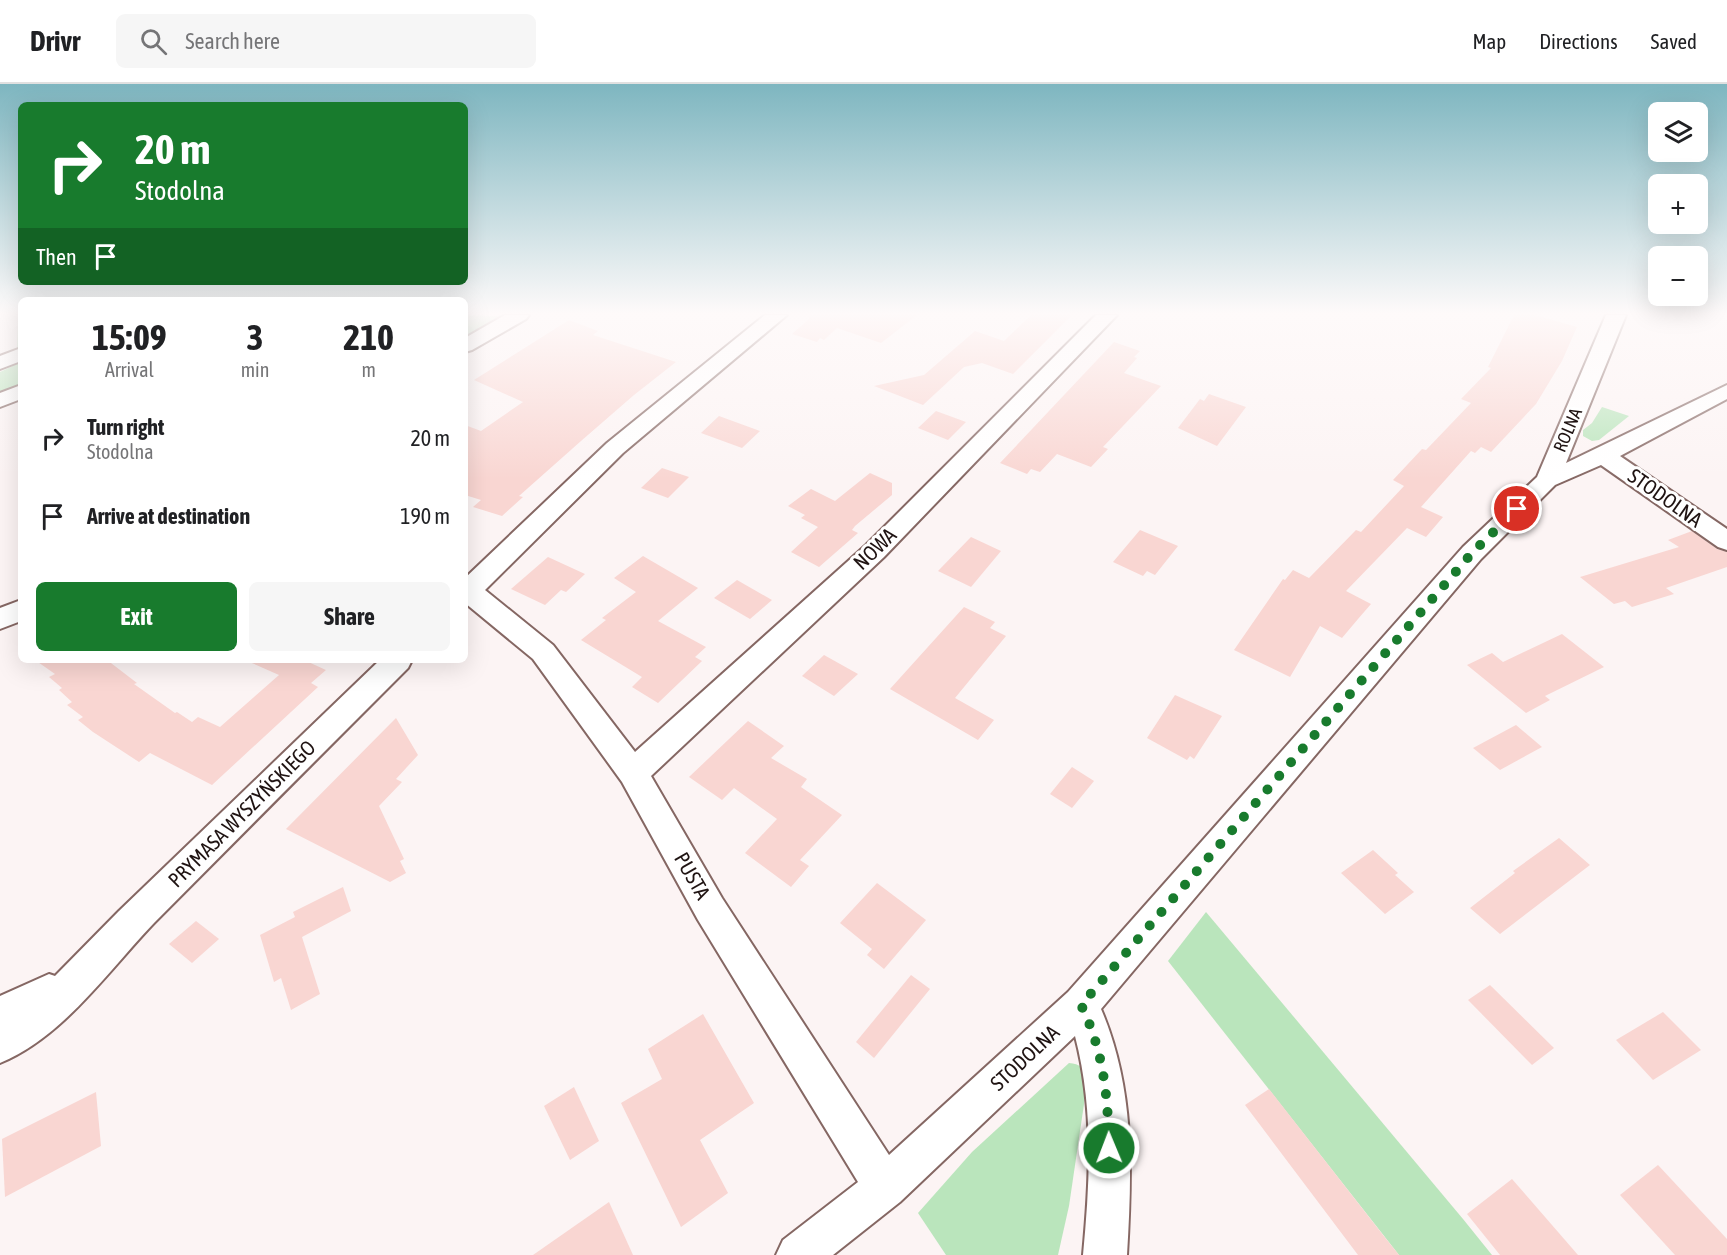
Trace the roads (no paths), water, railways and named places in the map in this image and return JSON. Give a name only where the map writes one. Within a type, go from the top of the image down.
[{"type":"street","points":[[468,590],[615,448],[710,370]]},
{"type":"street","name":"NOWA","points":[[633,773],[875,551],[1053,370]]},
{"type":"street","name":"ROLNA","points":[[1547,480],[1593,370]]},
{"type":"street","name":"STODOLNA","points":[[798,1255],[885,1187],[1081,1005],[1472,553],[1547,480],[1603,455],[1727,391]]},
{"type":"street","points":[[0,401],[18,392]]},
{"type":"street","name":"STODOLNA","points":[[1603,455],[1727,541]]},
{"type":"street","name":"PUSTA","points":[[468,594],[543,652],[633,773],[710,909],[885,1187]]},
{"type":"street","points":[[0,619],[18,611]]},
{"type":"street","name":"PRYMASA WYSZYŃSKIEGO","points":[[0,1044],[15,1035],[55,1001],[395,663]]},
{"type":"street","name":"PRYMASA WYSZYŃSKIEGO","points":[[0,1015],[37,999],[86,968]]},
{"type":"street","points":[[1081,1005],[1094,1030],[1108,1106],[1110,1191],[1105,1255]]}]
